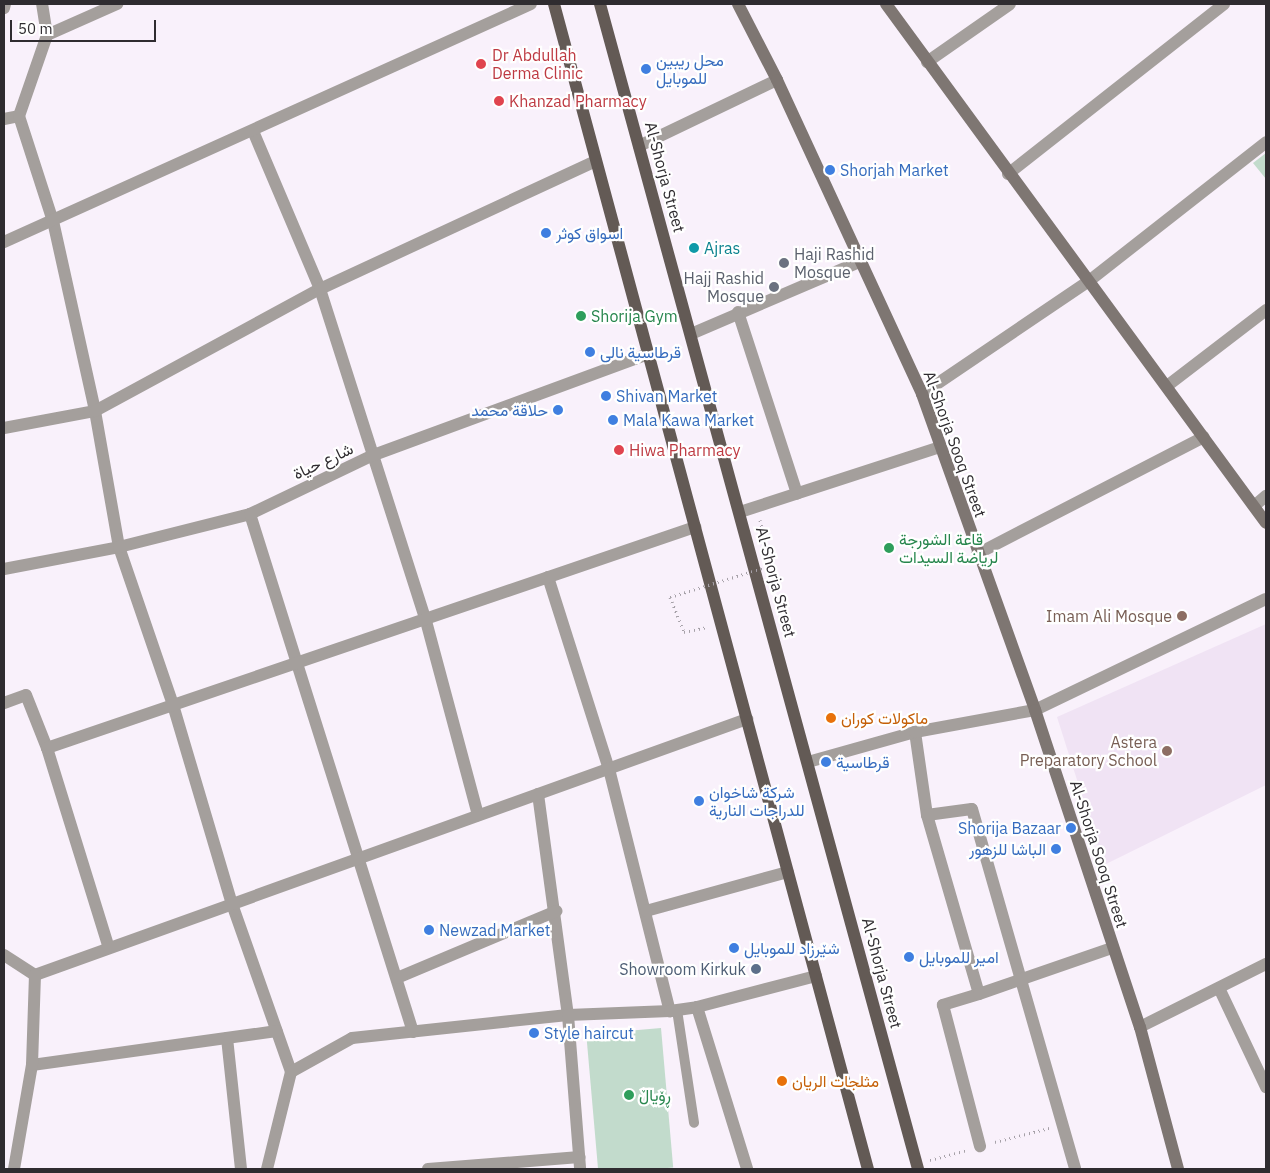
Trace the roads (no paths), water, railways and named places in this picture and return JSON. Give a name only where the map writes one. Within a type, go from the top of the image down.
[{"type":"main road","points":[[554,4],[868,1169]]},
{"type":"main road","name":"Al-Shorja Street","points":[[600,4],[918,1169]]},
{"type":"street","points":[[4,8],[5,4]]},
{"type":"street","points":[[42,4],[47,35],[19,116],[53,221],[95,411],[120,547],[173,705],[232,904],[291,1072],[267,1169]]},
{"type":"street","points":[[47,35],[117,4]]},
{"type":"street","points":[[4,242],[531,4]]},
{"type":"street","name":"Al-Shorja Sooq Street","points":[[738,4],[777,80],[922,394],[977,554],[1035,710],[1112,948],[1140,1027],[1178,1169]]},
{"type":"street","points":[[886,4],[1008,174],[1167,386],[1266,523]]},
{"type":"street","points":[[927,62],[1010,4]]},
{"type":"street","points":[[1008,174],[1224,4]]},
{"type":"street","points":[[639,146],[777,80]]},
{"type":"street","points":[[4,119],[19,116]]},
{"type":"street","points":[[253,131],[320,289],[371,456],[426,621],[478,815]]},
{"type":"street","points":[[922,394],[1089,281],[1266,142]]},
{"type":"street","points":[[4,428],[95,411],[320,289],[596,161]]},
{"type":"street","points":[[691,334],[738,312],[861,261]]},
{"type":"street","points":[[1167,386],[1266,310]]},
{"type":"street","points":[[738,312],[797,494]]},
{"type":"street","name":"شارع حياة","points":[[4,569],[120,547],[250,514],[371,456],[648,354]]},
{"type":"street","points":[[977,554],[1204,437]]},
{"type":"street","points":[[740,512],[940,447]]},
{"type":"street","points":[[1254,506],[1266,496]]},
{"type":"street","points":[[250,514],[413,1032]]},
{"type":"street","points":[[47,748],[298,662],[426,621],[695,527]]},
{"type":"street","points":[[548,577],[609,768],[674,1011]]},
{"type":"street","points":[[808,762],[915,732],[1035,710],[1266,599]]},
{"type":"street","points":[[4,703],[26,696],[47,748],[109,948]]},
{"type":"street","points":[[35,975],[747,719]]},
{"type":"street","points":[[915,732],[927,815],[979,994]]},
{"type":"street","points":[[428,1169],[580,1163],[568,1015],[556,910],[538,794]]},
{"type":"street","points":[[927,815],[972,809],[1074,1169]]},
{"type":"street","points":[[646,911],[788,872]]},
{"type":"street","points":[[397,978],[556,910]]},
{"type":"street","points":[[980,1146],[943,1005],[1112,948]]},
{"type":"street","points":[[4,956],[35,975]]},
{"type":"street","points":[[1140,1027],[1266,964]]},
{"type":"street","points":[[14,1169],[32,1065],[35,975]]},
{"type":"street","points":[[291,1072],[352,1038],[568,1015],[674,1011],[697,1007],[816,976]]},
{"type":"street","points":[[1219,988],[1266,1087]]},
{"type":"street","points":[[697,1007],[747,1169]]},
{"type":"street","points":[[32,1065],[277,1031]]},
{"type":"street","points":[[228,1038],[241,1169]]},
{"type":"lane","points":[[674,1011],[694,1124]]},
{"type":"place","name":"Dr Abdullah Derma Clinic","points":[[481,64]]},
{"type":"place","name":"محل ريبين للموبايل","points":[[646,69]]},
{"type":"place","name":"Khanzad Pharmacy","points":[[499,101]]},
{"type":"place","name":"Shorjah Market","points":[[830,170]]},
{"type":"place","name":"اسواق كوثر","points":[[546,233]]},
{"type":"place","name":"Ajras","points":[[694,248]]},
{"type":"place","name":"Haji Rashid Mosque","points":[[784,263]]},
{"type":"place","name":"Hajj Rashid Mosque","points":[[774,287]]},
{"type":"place","name":"Shorija Gym","points":[[581,316]]},
{"type":"place","name":"قرطاسية نالى","points":[[590,352]]},
{"type":"place","name":"Shivan Market","points":[[606,396]]},
{"type":"place","name":"حلاقة محمد","points":[[558,410]]},
{"type":"place","name":"Mala Kawa Market","points":[[613,420]]},
{"type":"place","name":"Hiwa Pharmacy","points":[[619,450]]},
{"type":"place","name":"قاعة الشورجة لرياضة السيدات","points":[[889,548]]},
{"type":"place","name":"Imam Ali Mosque","points":[[1182,616]]},
{"type":"place","name":"ماكولات كوران","points":[[831,718]]},
{"type":"place","name":"Astera Preparatory School","points":[[1167,751]]},
{"type":"place","name":"قرطاسية","points":[[826,762]]},
{"type":"place","name":"شركة شاخوان للدراجات النارية","points":[[699,801]]},
{"type":"place","name":"Shorija Bazaar","points":[[1071,828]]},
{"type":"place","name":"الباشا للزهور","points":[[1056,849]]},
{"type":"place","name":"Newzad Market","points":[[429,930]]},
{"type":"place","name":"شێرزاد للموبايل","points":[[734,948]]},
{"type":"place","name":"امير للموبايل","points":[[909,957]]},
{"type":"place","name":"Showroom Kirkuk","points":[[756,969]]},
{"type":"place","name":"Style haircut","points":[[534,1033]]},
{"type":"place","name":"مثلجات الريان","points":[[782,1081]]},
{"type":"place","name":"ڕۆیاڵ","points":[[629,1095]]}]
